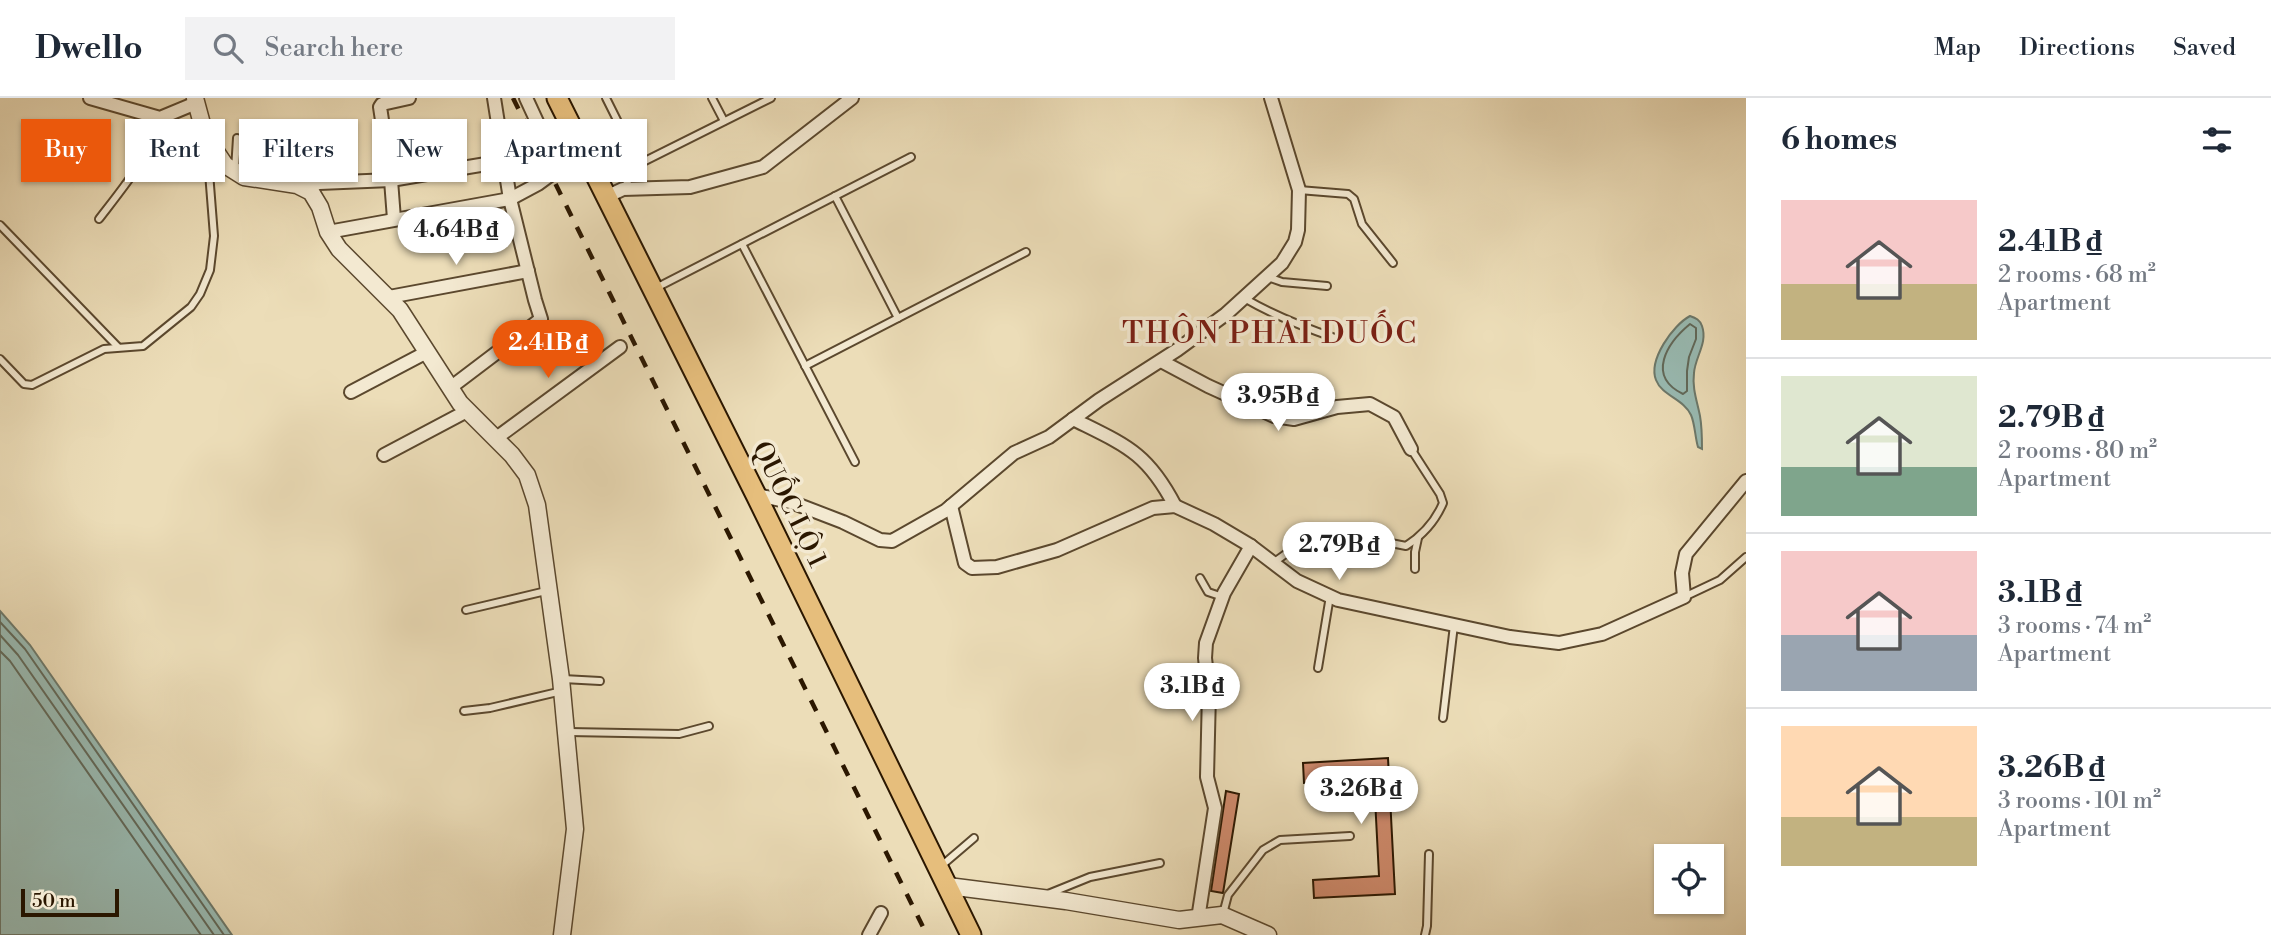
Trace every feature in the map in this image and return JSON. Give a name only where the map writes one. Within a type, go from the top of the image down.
[{"type":"highway","name":"QUỐC LỘ 1","points":[[557,98],[615,193],[653,290],[757,495],[971,935]]},
{"type":"street","points":[[90,98],[160,117],[195,101],[200,119]]},
{"type":"street","points":[[382,119],[382,104],[409,98]]},
{"type":"street","points":[[494,98],[497,119]]},
{"type":"street","points":[[328,232],[510,199],[538,184],[556,170],[556,163],[526,98]]},
{"type":"street","points":[[615,193],[690,187],[763,167],[852,98]]},
{"type":"street","points":[[757,495],[791,502],[880,540],[892,541],[951,506],[1014,453],[1049,437],[1099,400],[1161,361],[1244,298],[1282,263],[1295,242],[1298,230],[1298,190],[1271,98]]},
{"type":"street","points":[[225,165],[235,172],[256,179],[296,185],[311,192],[320,207],[328,232],[339,249],[389,297],[467,411],[520,466],[532,488],[537,505],[561,685],[575,829],[562,935]]},
{"type":"street","points":[[306,188],[329,182],[372,181]]},
{"type":"street","points":[[391,182],[394,219]]},
{"type":"street","points":[[450,388],[541,318],[507,182]]},
{"type":"street","points":[[389,297],[528,271]]},
{"type":"street","points":[[495,439],[620,347]]},
{"type":"street","points":[[351,392],[428,352]]},
{"type":"street","points":[[1161,361],[1274,416],[1294,419],[1337,407],[1370,404],[1394,417],[1411,449]]},
{"type":"street","points":[[384,455],[467,411]]},
{"type":"street","points":[[1073,419],[1127,446],[1150,466],[1175,506]]},
{"type":"street","points":[[951,506],[965,563],[972,568],[997,567],[1057,550],[1153,508],[1175,506],[1214,524],[1251,546],[1297,581],[1338,600],[1510,637],[1559,643],[1602,634],[1684,597],[1682,573],[1686,554],[1725,503],[1746,481]]},
{"type":"street","points":[[1198,919],[1215,808],[1207,777],[1209,693],[1205,658],[1209,635],[1223,597],[1251,546]]},
{"type":"street","points":[[948,887],[1042,898],[1159,918],[1180,920],[1222,915],[1268,935]]},
{"type":"street","points":[[869,935],[881,913]]},
{"type":"lane","points":[[606,98],[616,119]]},
{"type":"lane","points":[[712,98],[724,121]]},
{"type":"lane","points":[[647,160],[771,98]]},
{"type":"lane","points":[[99,219],[150,144],[160,117]]},
{"type":"lane","points":[[235,172],[237,138]]},
{"type":"lane","points":[[653,290],[911,157]]},
{"type":"lane","points":[[0,359],[22,382],[32,385],[103,349],[143,346],[170,326],[195,301],[210,270],[214,236],[211,182]]},
{"type":"lane","points":[[615,193],[624,182]]},
{"type":"lane","points":[[1298,190],[1348,194],[1354,199],[1363,225],[1392,263]]},
{"type":"lane","points":[[835,196],[898,318]]},
{"type":"lane","points":[[0,225],[118,347]]},
{"type":"lane","points":[[742,244],[855,462]]},
{"type":"lane","points":[[805,366],[1026,252]]},
{"type":"lane","points":[[1268,277],[1282,282],[1326,286]]},
{"type":"lane","points":[[1244,298],[1302,327],[1335,338]]},
{"type":"lane","points":[[1273,563],[1294,548],[1317,544],[1351,540],[1391,542],[1406,546],[1418,538],[1436,519],[1443,503],[1411,449]]},
{"type":"lane","points":[[1415,569],[1418,538]]},
{"type":"lane","points":[[1684,597],[1720,580],[1746,556]]},
{"type":"lane","points":[[1200,578],[1208,592],[1223,597]]},
{"type":"lane","points":[[466,610],[548,590]]},
{"type":"lane","points":[[1318,667],[1330,596]]},
{"type":"lane","points":[[1443,719],[1454,625]]},
{"type":"lane","points":[[464,712],[490,708],[561,685],[600,681]]},
{"type":"lane","points":[[566,732],[679,734],[709,726]]},
{"type":"lane","points":[[1222,915],[1228,895],[1263,850],[1280,840],[1350,836]]},
{"type":"lane","points":[[939,868],[974,838]]},
{"type":"lane","points":[[1425,935],[1429,854]]},
{"type":"lane","points":[[1042,898],[1090,877],[1160,863]]},
{"type":"water","points":[[1690,316],[1700,322],[1703,332],[1694,379],[1702,449],[1698,447],[1688,410],[1663,390],[1654,372],[1664,344],[1676,327]]},
{"type":"water","points":[[0,611],[30,645],[232,935],[0,935]]},
{"type":"building","points":[[1388,758],[1395,894],[1314,898],[1313,880],[1379,876],[1374,779],[1304,783],[1303,763]]},
{"type":"building","points":[[1226,791],[1239,794],[1223,893],[1211,891]]},
{"type":"railway","points":[[513,98],[927,935]]},
{"type":"district","name":"THÔN PHAI DUỐC","points":[[1270,333]]}]
